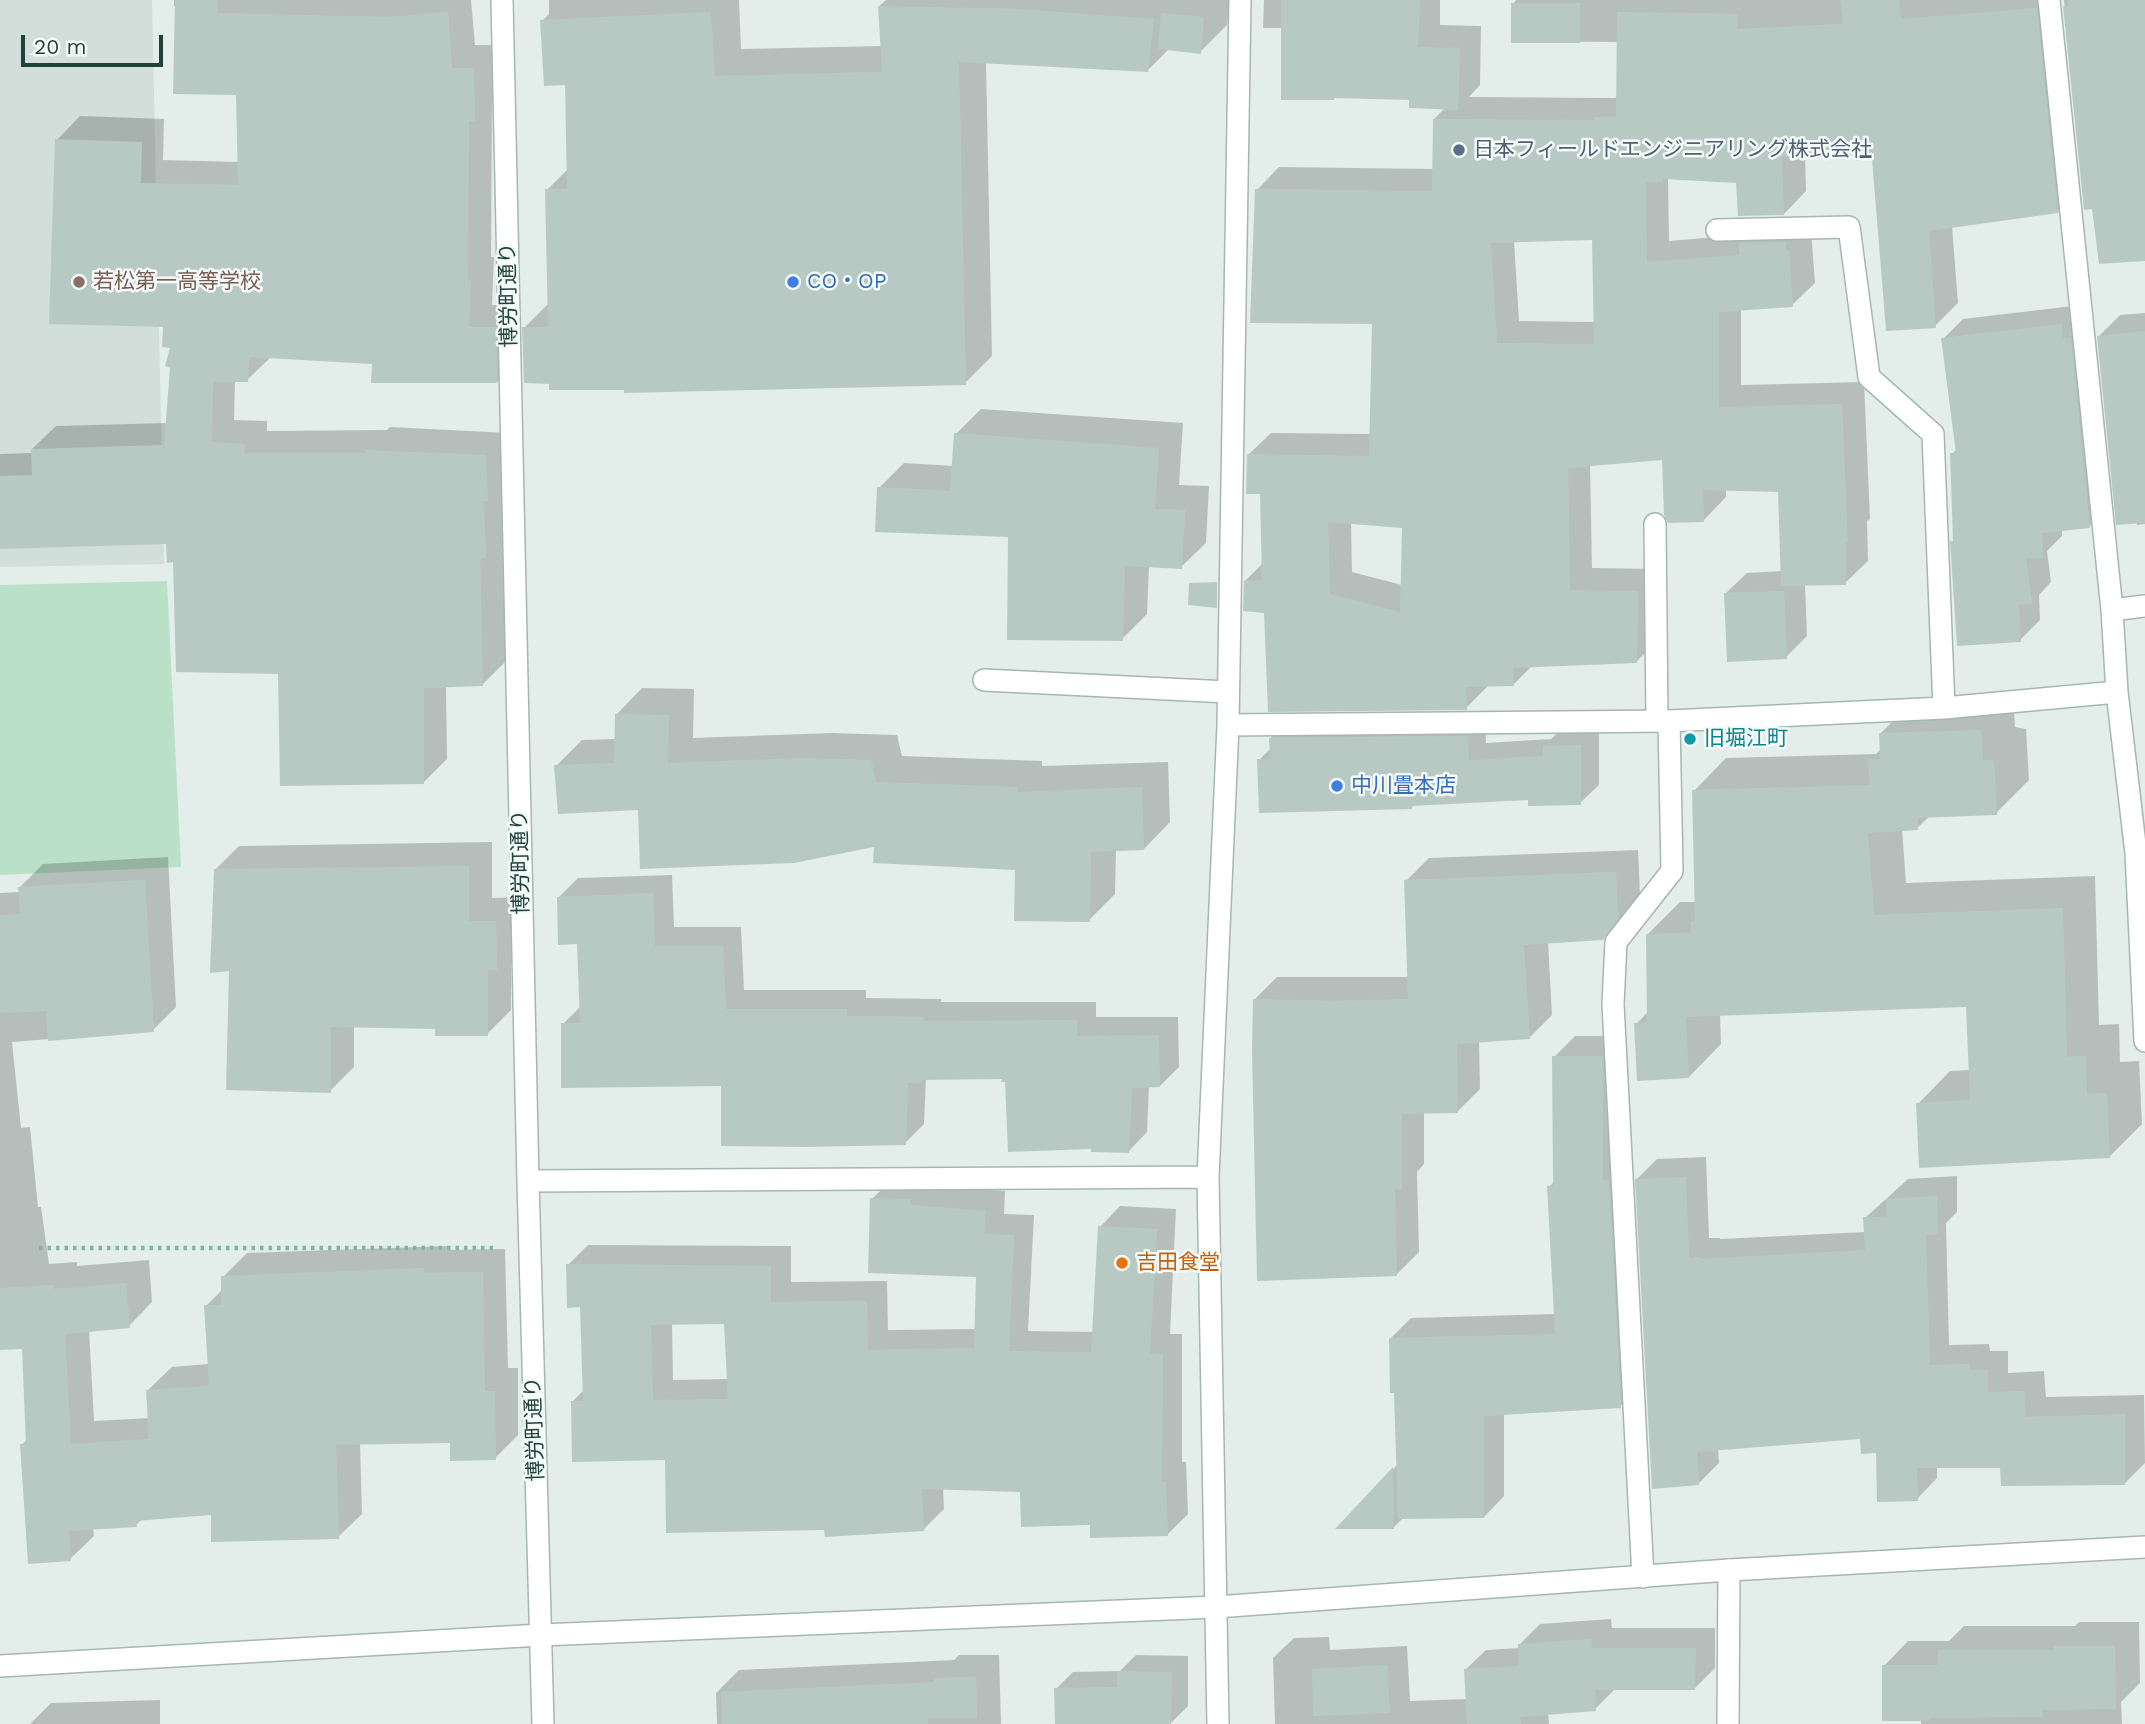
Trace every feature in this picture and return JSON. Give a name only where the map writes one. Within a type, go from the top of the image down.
[{"type":"street","name":"博労町通り","points":[[502,0],[543,1724]]},
{"type":"street","points":[[1218,1724],[1208,1177],[1228,725],[1240,0]]},
{"type":"street","points":[[2049,0],[2112,610],[2117,692],[2136,853],[2145,1041]]},
{"type":"street","points":[[1717,230],[1849,227],[1869,377],[1933,434],[1944,708]]},
{"type":"street","points":[[1643,1577],[1613,1004],[1616,942],[1672,871],[1655,524]]},
{"type":"street","points":[[2112,610],[2145,606]]},
{"type":"street","points":[[984,680],[1228,692]]},
{"type":"street","points":[[1228,725],[1663,721],[1944,708],[2117,692]]},
{"type":"street","points":[[528,1181],[1208,1177]]},
{"type":"street","points":[[0,1666],[541,1635],[1216,1607],[1729,1570],[2145,1547]]},
{"type":"street","points":[[1728,1724],[1729,1570]]},
{"type":"path","points":[[39,1248],[530,1247]]},
{"type":"shaded area","name":"若松第一高等学校","points":[[0,0],[152,0],[164,564],[0,567]]},
{"type":"green space","points":[[167,581],[181,867],[0,875],[0,585]]},
{"type":"building","points":[[175,0],[217,0],[218,13],[387,17],[448,12],[452,68],[474,68],[475,121],[469,121],[469,327],[496,327],[497,383],[371,383],[372,364],[249,357],[248,382],[213,382],[212,442],[245,444],[244,453],[365,453],[365,450],[486,455],[486,558],[480,558],[483,686],[424,688],[424,784],[280,786],[278,674],[176,672],[173,562],[167,563],[166,544],[0,549],[0,476],[32,475],[31,449],[164,445],[170,368],[165,366],[170,348],[162,347],[163,327],[49,324],[55,139],[142,142],[141,183],[238,185],[236,95],[173,94]]},
{"type":"building","points":[[1281,0],[1420,0],[1418,47],[1460,48],[1458,110],[1409,108],[1409,100],[1281,100]]},
{"type":"building","points":[[1840,0],[1899,0],[1901,19],[2037,8],[2058,213],[1929,231],[1936,328],[1886,331],[1872,159],[1855,161],[1855,155],[1782,157],[1784,215],[1738,216],[1736,183],[1663,179],[1663,182],[1646,182],[1647,262],[1739,255],[1739,243],[1786,242],[1793,307],[1719,312],[1719,407],[1842,404],[1848,543],[1846,585],[1781,586],[1778,492],[1703,490],[1704,522],[1668,523],[1664,515],[1662,460],[1568,468],[1570,590],[1638,591],[1637,663],[1513,668],[1514,686],[1466,687],[1467,710],[1268,712],[1264,613],[1243,611],[1244,581],[1262,580],[1260,494],[1246,494],[1247,454],[1369,456],[1372,324],[1250,323],[1255,189],[1432,191],[1433,119],[1594,120],[1594,117],[1616,117],[1617,12],[1738,14],[1737,29],[1843,24]],"holes":[[[1592,240],[1594,344],[1497,343],[1491,243]],[[1328,522],[1402,528],[1400,612],[1330,594]]]},
{"type":"building","points":[[2068,0],[2145,0],[2145,261],[2099,264],[2092,209],[2084,210],[2063,6],[2069,6]]},
{"type":"building","points":[[1511,3],[1580,3],[1580,43],[1511,43]]},
{"type":"building","name":"CO・OP","points":[[878,6],[1018,9],[1154,19],[1148,72],[959,62],[966,385],[624,393],[624,390],[549,390],[549,384],[524,383],[522,327],[548,327],[545,189],[567,189],[565,85],[544,86],[540,20],[711,12],[715,76],[882,72]]},
{"type":"building","points":[[1161,13],[1204,17],[1201,54],[1158,49]]},
{"type":"building","points":[[2062,324],[2063,339],[2071,338],[2090,528],[2042,533],[2043,558],[2026,558],[2032,603],[2019,605],[2021,642],[1957,646],[1950,541],[1953,541],[1950,453],[1956,453],[1941,338]]},
{"type":"building","points":[[2145,331],[2145,523],[2116,525],[2097,336]]},
{"type":"building","points":[[954,433],[1159,448],[1155,509],[1185,510],[1182,569],[1125,566],[1123,641],[1007,640],[1008,537],[875,532],[877,487],[950,491]]},
{"type":"building","points":[[1217,582],[1217,608],[1188,605],[1189,583]]},
{"type":"building","points":[[1784,591],[1787,659],[1727,662],[1724,593]]},
{"type":"building","points":[[615,714],[669,715],[668,763],[804,758],[871,760],[876,782],[1017,787],[1017,792],[1142,787],[1144,850],[1091,852],[1090,922],[1014,921],[1015,870],[873,863],[874,847],[794,863],[640,869],[638,810],[558,814],[554,765],[614,763]]},
{"type":"building","points":[[1981,730],[1983,760],[1994,761],[1997,815],[1918,818],[1918,830],[1868,833],[1874,915],[2063,908],[2067,1057],[2086,1056],[2087,1094],[2107,1093],[2110,1158],[1919,1168],[1916,1103],[1970,1100],[1966,1007],[1686,1017],[1689,1078],[1637,1081],[1634,1023],[1647,1022],[1646,934],[1691,933],[1691,921],[1695,921],[1692,790],[1870,785],[1868,759],[1880,759],[1879,733]]},
{"type":"building","points":[[1468,736],[1469,760],[1543,756],[1543,746],[1581,745],[1581,805],[1528,806],[1528,800],[1412,806],[1412,809],[1259,813],[1257,759],[1270,759],[1269,738]]},
{"type":"building","points":[[469,866],[469,921],[496,921],[497,970],[488,970],[488,1036],[435,1036],[435,1029],[331,1027],[331,1093],[226,1090],[229,971],[210,973],[214,869]]},
{"type":"building","points":[[1616,872],[1618,919],[1603,940],[1524,945],[1530,1039],[1457,1044],[1458,1113],[1402,1114],[1402,1189],[1395,1189],[1397,1276],[1257,1281],[1253,999],[1408,999],[1404,880]]},
{"type":"building","points":[[145,880],[154,1032],[48,1041],[46,1011],[0,1013],[0,915],[20,914],[18,887]]},
{"type":"building","points":[[653,893],[655,946],[723,946],[726,1009],[847,1009],[847,1016],[923,1017],[923,1021],[1077,1020],[1077,1036],[1159,1035],[1160,1087],[1132,1088],[1129,1153],[1091,1152],[1091,1149],[1008,1152],[1005,1082],[1001,1082],[1002,1079],[922,1080],[922,1083],[908,1083],[906,1145],[721,1146],[721,1086],[561,1088],[561,1023],[580,1023],[577,944],[558,945],[557,897]]},
{"type":"building","points":[[1552,1056],[1603,1056],[1603,1180],[1609,1180],[1621,1408],[1484,1416],[1484,1518],[1398,1519],[1394,1393],[1390,1393],[1389,1338],[1555,1334],[1547,1186],[1553,1186]]},
{"type":"building","points":[[1686,1177],[1689,1258],[1700,1259],[1865,1250],[1863,1217],[1887,1217],[1886,1199],[1937,1196],[1938,1234],[1926,1235],[1930,1365],[1969,1364],[1970,1370],[1988,1370],[1988,1392],[2024,1391],[2026,1417],[2125,1414],[2125,1485],[2001,1486],[2000,1468],[1917,1468],[1918,1501],[1877,1502],[1876,1453],[1861,1454],[1860,1439],[1697,1452],[1699,1485],[1652,1489],[1635,1179]]},
{"type":"building","points":[[870,1198],[911,1199],[911,1205],[986,1211],[984,1234],[1014,1235],[1009,1351],[1091,1352],[1098,1226],[1157,1229],[1150,1354],[1163,1354],[1162,1482],[1166,1482],[1168,1536],[1090,1538],[1090,1525],[1021,1527],[1020,1492],[922,1489],[924,1531],[825,1537],[824,1530],[666,1533],[665,1460],[572,1462],[571,1401],[583,1401],[580,1307],[567,1308],[566,1264],[771,1266],[771,1302],[867,1301],[868,1350],[974,1348],[976,1277],[868,1273]],"holes":[[[724,1324],[728,1399],[653,1400],[651,1325]]]},
{"type":"building","points":[[424,1268],[424,1273],[483,1272],[485,1391],[495,1391],[496,1460],[450,1461],[450,1443],[336,1445],[339,1539],[211,1542],[211,1515],[136,1521],[137,1527],[69,1531],[71,1561],[28,1564],[20,1444],[26,1444],[22,1349],[0,1350],[0,1288],[54,1285],[54,1289],[126,1283],[130,1328],[65,1334],[71,1444],[149,1439],[146,1390],[209,1386],[204,1305],[221,1305],[221,1276]]},
{"type":"building","points":[[1393,1467],[1394,1529],[1335,1529]]},
{"type":"building","points":[[1591,1639],[1592,1648],[1696,1648],[1695,1690],[1595,1690],[1596,1711],[1520,1717],[1521,1724],[1467,1724],[1464,1669],[1519,1666],[1518,1644]]},
{"type":"building","points":[[2053,1646],[2115,1646],[2116,1709],[2043,1710],[2043,1717],[1882,1721],[1882,1665],[1938,1665],[1938,1650],[2053,1650]]},
{"type":"building","points":[[1387,1665],[1390,1713],[1313,1716],[1312,1669]]},
{"type":"building","points":[[1117,1671],[1172,1672],[1171,1724],[1055,1724],[1054,1688],[1117,1687]]},
{"type":"building","points":[[976,1677],[977,1718],[928,1718],[928,1724],[722,1724],[721,1692],[934,1682],[934,1678]]},
{"type":"place","name":"日本フィールドエンジニアリング株式会社","points":[[1459,150]]},
{"type":"place","name":"若松第一高等学校","points":[[79,282]]},
{"type":"place","name":"CO・OP","points":[[793,282]]},
{"type":"place","name":"旧堀江町","points":[[1690,739]]},
{"type":"place","name":"中川畳本店","points":[[1337,786]]},
{"type":"place","name":"吉田食堂","points":[[1122,1263]]}]
